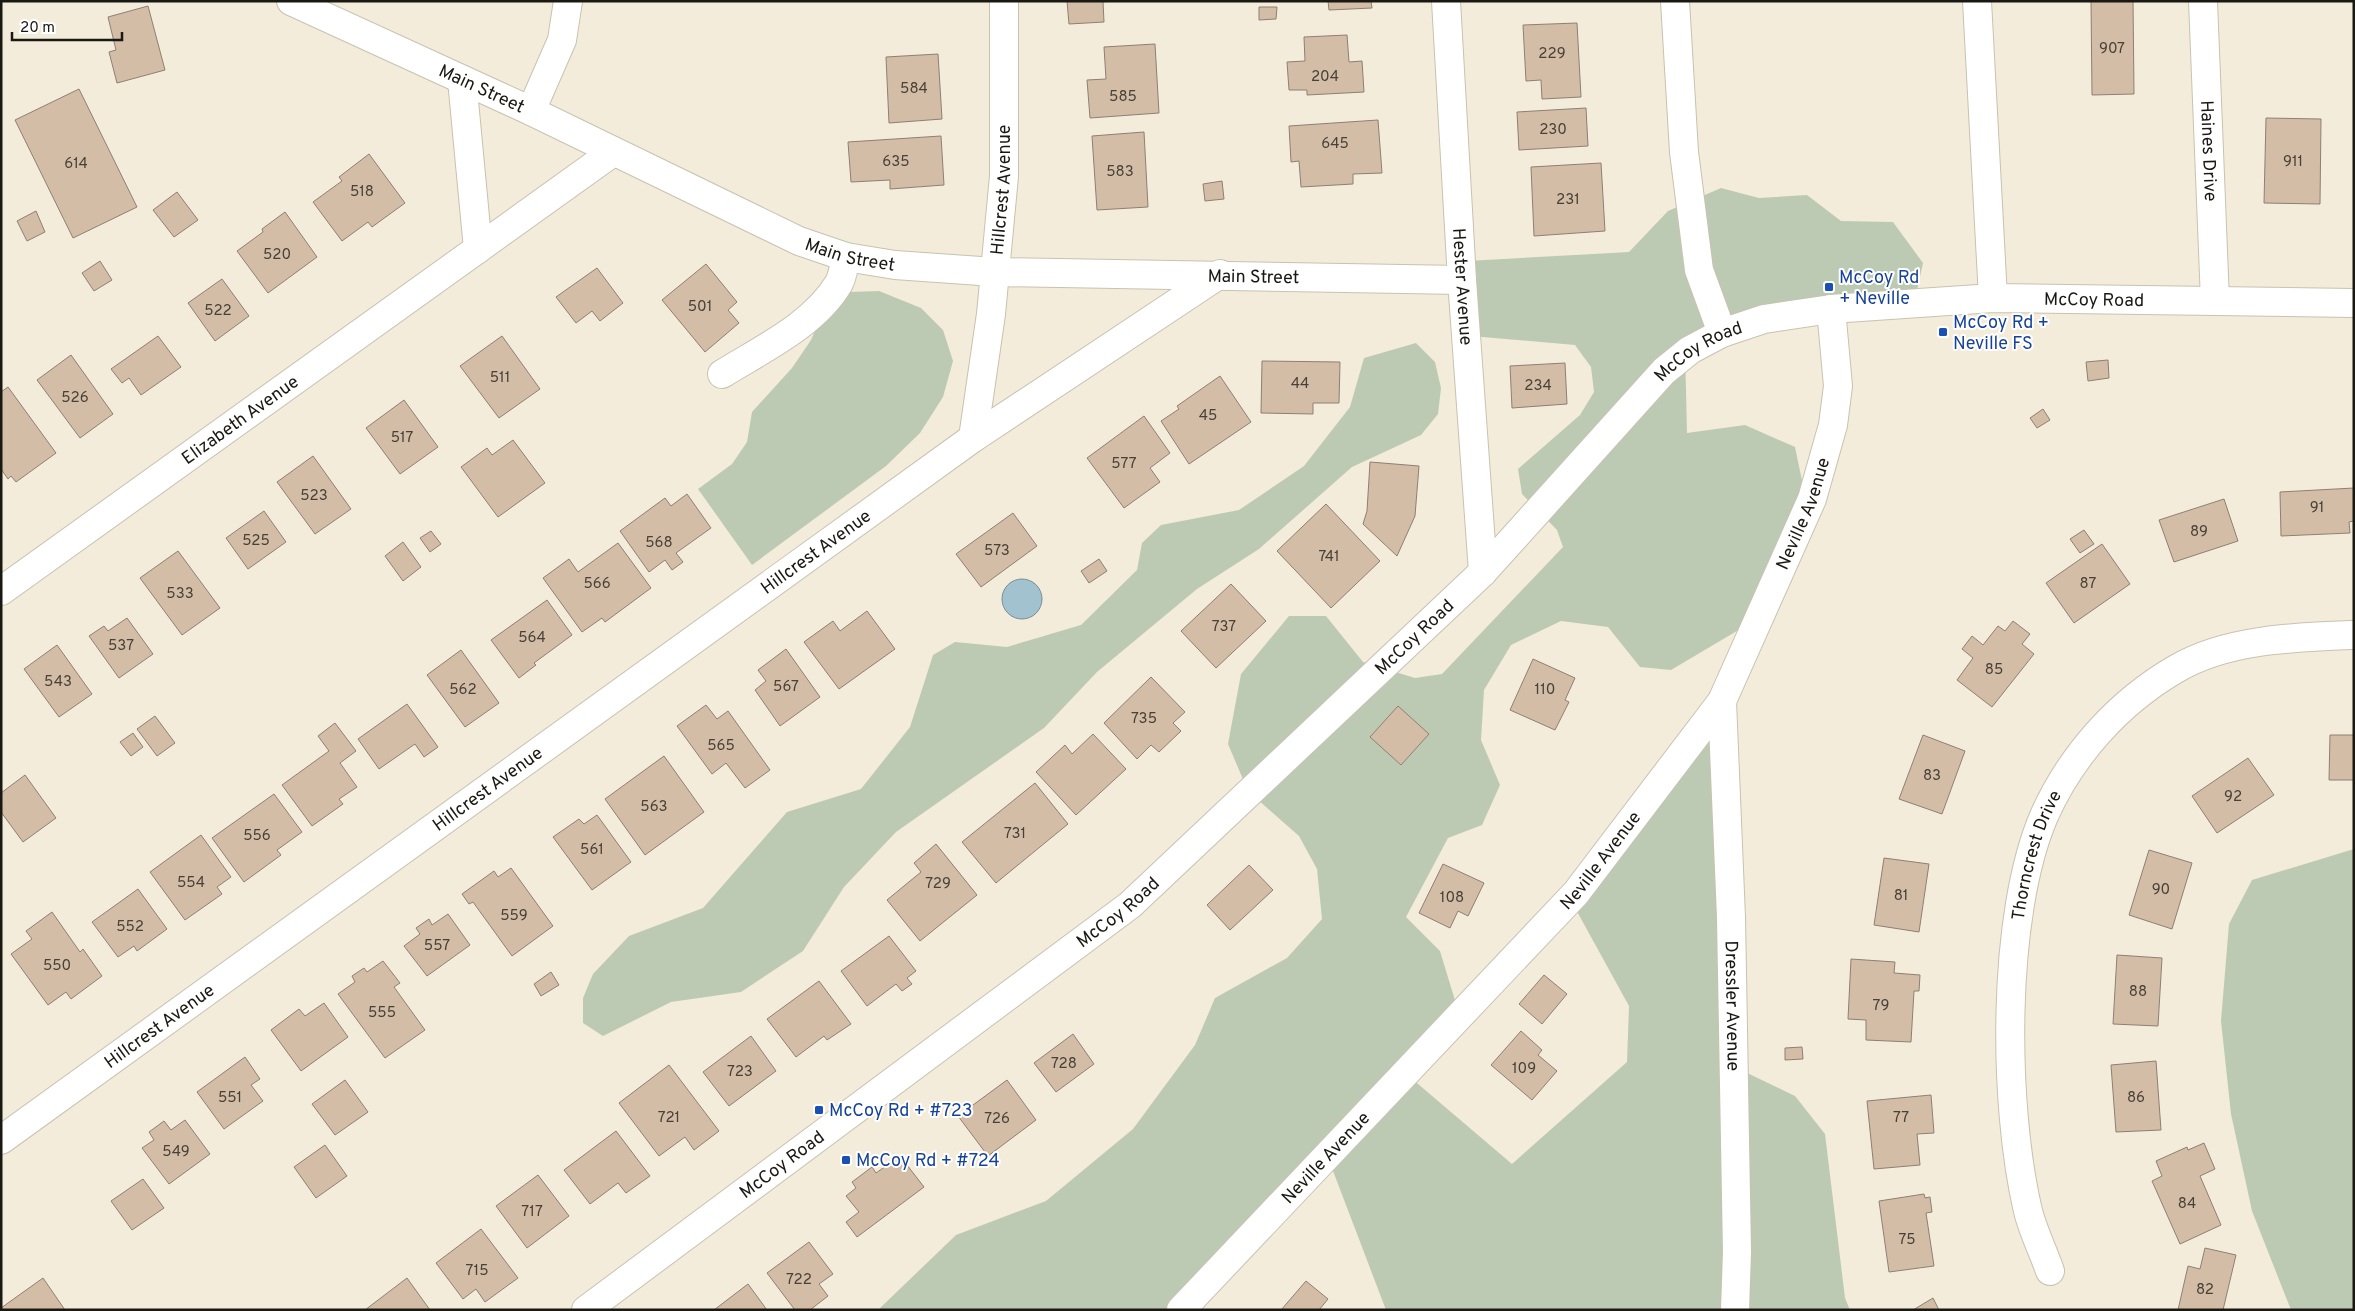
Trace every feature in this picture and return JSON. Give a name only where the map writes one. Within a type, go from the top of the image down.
[{"type":"street","name":"Main Street","points":[[291,1],[532,111],[800,241],[846,257],[895,265],[995,272],[1220,274],[1462,280]]},
{"type":"street","points":[[532,111],[562,40],[568,1]]},
{"type":"street","name":"Hillcrest Avenue","points":[[973,438],[995,272],[1004,176],[1004,1]]},
{"type":"street","name":"Hester Avenue","points":[[1446,1],[1462,280],[1483,572]]},
{"type":"street","points":[[1675,1],[1684,152],[1700,270],[1722,333]]},
{"type":"street","points":[[1977,1],[1994,298]]},
{"type":"street","name":"Haines Drive","points":[[2203,1],[2215,301]]},
{"type":"street","points":[[462,80],[478,248]]},
{"type":"street","name":"Elizabeth Avenue","points":[[4,583],[614,152]]},
{"type":"street","points":[[722,374],[793,330],[827,300],[840,281],[846,257]]},
{"type":"street","name":"Hillcrest Avenue","points":[[1,1140],[973,438],[1220,274]]},
{"type":"street","name":"McCoy Road","points":[[586,1310],[1130,905],[1483,572],[1664,371],[1690,350],[1722,333],[1764,319],[1831,309],[1994,298],[2354,303]]},
{"type":"street","name":"Neville Avenue","points":[[1181,1310],[1576,893],[1722,702],[1812,499],[1833,425],[1838,386],[1831,309]]},
{"type":"street","name":"Thorncrest Drive","points":[[2050,1271],[2028,1213],[2017,1150],[2011,1043],[2013,963],[2025,877],[2044,816],[2074,761],[2097,735],[2121,709],[2176,668],[2224,648],[2308,637],[2354,635]]},
{"type":"street","name":"Dressler Avenue","points":[[1722,702],[1731,917],[1737,1252],[1735,1310]]},
{"type":"green space","points":[[1721,188],[1759,198],[1807,195],[1841,221],[1893,222],[1923,263],[1916,295],[1685,350],[1687,433],[1745,425],[1795,447],[1806,500],[1752,622],[1671,670],[1640,667],[1608,627],[1561,621],[1511,645],[1484,690],[1481,740],[1500,785],[1482,825],[1448,838],[1406,917],[1440,951],[1457,1007],[1172,1310],[878,1310],[956,1235],[1046,1201],[1133,1129],[1195,1045],[1215,998],[1287,958],[1322,919],[1317,869],[1299,836],[1248,791],[1228,744],[1241,674],[1289,616],[1326,616],[1363,662],[1415,678],[1442,674],[1563,547],[1557,530],[1522,494],[1518,469],[1580,415],[1594,392],[1591,367],[1575,345],[1471,336],[1467,261],[1629,252],[1668,211]]},
{"type":"green space","points":[[879,291],[921,308],[943,330],[953,361],[943,397],[920,433],[886,466],[752,565],[698,489],[732,464],[747,442],[752,412],[792,368],[811,340],[822,315],[849,292]]},
{"type":"green space","points":[[1416,343],[1435,362],[1441,388],[1438,414],[1421,435],[1352,467],[1259,549],[1197,589],[1097,672],[1044,728],[896,832],[844,887],[803,951],[741,992],[671,1002],[603,1036],[583,1023],[583,998],[593,974],[629,936],[703,908],[787,812],[861,789],[910,727],[933,655],[955,642],[1007,647],[1081,625],[1137,570],[1142,543],[1161,525],[1239,510],[1304,466],[1350,407],[1364,358]]},
{"type":"green space","points":[[1713,728],[1728,1310],[1386,1310],[1330,1163],[1411,1078],[1512,1164],[1627,1062],[1629,1006],[1574,906]]},
{"type":"green space","points":[[2354,849],[2354,1310],[2291,1310],[2252,1211],[2231,1114],[2221,1021],[2229,924],[2252,880]]},
{"type":"green space","points":[[1741,1070],[1795,1096],[1825,1134],[1845,1298],[1850,1310],[1740,1310]]},
{"type":"water","points":[[1026,579],[1033,582],[1039,588],[1042,599],[1041,607],[1033,616],[1026,619],[1018,619],[1011,616],[1003,607],[1002,595],[1005,588],[1014,580]]},
{"type":"building","points":[[1067,1],[1110,1],[1103,2],[1104,22],[1069,24]]},
{"type":"building","points":[[1328,1],[1371,1],[1372,8],[1329,10]]},
{"type":"building","points":[[2091,1],[2133,1],[2134,94],[2092,95]]},
{"type":"building","points":[[148,6],[165,70],[117,83],[109,52],[116,50],[108,17]]},
{"type":"building","points":[[1259,7],[1277,7],[1276,19],[1259,20]]},
{"type":"building","points":[[1577,23],[1581,97],[1542,99],[1541,80],[1526,81],[1523,25]]},
{"type":"building","points":[[1347,35],[1349,62],[1362,61],[1364,92],[1307,95],[1307,90],[1289,90],[1287,62],[1305,61],[1304,37]]},
{"type":"building","points":[[1155,44],[1159,113],[1090,118],[1087,80],[1106,79],[1104,47]]},
{"type":"building","points":[[938,54],[942,119],[889,123],[886,57]]},
{"type":"building","points":[[79,89],[137,207],[73,238],[15,120]]},
{"type":"building","points":[[1586,108],[1588,146],[1519,150],[1517,112]]},
{"type":"building","points":[[2266,118],[2321,119],[2320,204],[2264,203]]},
{"type":"building","points":[[1378,120],[1382,173],[1353,174],[1353,184],[1301,187],[1299,161],[1291,162],[1289,126]]},
{"type":"building","points":[[1144,132],[1148,207],[1097,210],[1092,136]]},
{"type":"building","points":[[941,136],[944,185],[890,189],[890,180],[851,182],[848,142]]},
{"type":"building","points":[[369,154],[405,203],[372,227],[368,222],[342,241],[313,202],[342,181],[339,177]]},
{"type":"building","points":[[1601,163],[1605,231],[1534,236],[1531,167]]},
{"type":"building","points":[[1222,181],[1224,199],[1205,201],[1203,184]]},
{"type":"building","points":[[177,192],[198,220],[174,237],[153,210]]},
{"type":"building","points":[[36,211],[45,232],[27,241],[17,221]]},
{"type":"building","points":[[285,212],[317,257],[268,293],[237,251],[263,232],[262,229]]},
{"type":"building","points":[[100,261],[112,280],[94,291],[82,273]]},
{"type":"building","points":[[706,264],[737,302],[728,310],[739,323],[705,352],[662,300]]},
{"type":"building","points":[[597,268],[623,303],[600,321],[592,311],[576,323],[556,297]]},
{"type":"building","points":[[222,279],[249,316],[215,341],[188,303]]},
{"type":"building","points":[[158,336],[181,367],[141,395],[129,378],[122,383],[111,369]]},
{"type":"building","points":[[502,336],[540,389],[499,418],[460,366]]},
{"type":"building","points":[[71,355],[113,414],[80,438],[37,380]]},
{"type":"building","points":[[2108,360],[2109,378],[2088,381],[2086,362]]},
{"type":"building","points":[[1262,361],[1340,362],[1339,403],[1313,403],[1313,414],[1261,413]]},
{"type":"building","points":[[1565,363],[1567,404],[1512,408],[1510,366]]},
{"type":"building","points":[[1220,376],[1251,422],[1189,464],[1161,421],[1179,409],[1177,406]]},
{"type":"building","points":[[8,387],[56,453],[16,482],[11,476],[8,479],[1,469],[1,392]]},
{"type":"building","points":[[404,400],[438,447],[400,474],[366,428]]},
{"type":"building","points":[[2043,409],[2050,420],[2037,428],[2030,418]]},
{"type":"building","points":[[1144,416],[1170,453],[1150,468],[1160,482],[1124,508],[1087,458]]},
{"type":"building","points":[[513,440],[545,483],[498,517],[461,467],[487,448],[492,455]]},
{"type":"building","points":[[313,456],[351,509],[315,534],[277,482]]},
{"type":"building","points":[[1370,462],[1419,466],[1415,516],[1397,556],[1363,524],[1367,511]]},
{"type":"building","points":[[2354,488],[2354,521],[2349,522],[2350,533],[2281,536],[2280,492]]},
{"type":"building","points":[[687,494],[711,528],[676,553],[683,562],[672,570],[665,560],[649,572],[620,531],[665,498],[671,506]]},
{"type":"building","points":[[2224,499],[2238,541],[2174,562],[2159,520]]},
{"type":"building","points":[[1326,504],[1380,561],[1331,608],[1277,551]]},
{"type":"building","points":[[264,511],[286,542],[248,569],[226,538]]},
{"type":"building","points":[[1013,513],[1037,546],[981,587],[956,554]]},
{"type":"building","points":[[2084,530],[2094,544],[2080,553],[2070,539]]},
{"type":"building","points":[[431,531],[441,544],[430,552],[420,538]]},
{"type":"building","points":[[403,542],[421,567],[403,581],[385,556]]},
{"type":"building","points":[[618,543],[651,588],[605,622],[602,618],[582,632],[543,578],[569,559],[578,572]]},
{"type":"building","points":[[2102,544],[2130,584],[2074,623],[2046,583]]},
{"type":"building","points":[[178,551],[220,608],[182,635],[140,578]]},
{"type":"building","points":[[1099,559],[1107,571],[1089,583],[1081,571]]},
{"type":"building","points":[[1231,584],[1266,621],[1216,668],[1181,631]]},
{"type":"building","points":[[547,600],[572,635],[534,663],[536,665],[519,678],[491,640]]},
{"type":"building","points":[[867,611],[895,649],[839,689],[804,642],[833,621],[840,631]]},
{"type":"building","points":[[127,618],[153,654],[119,678],[89,636],[104,626],[108,631]]},
{"type":"building","points":[[2013,621],[2030,634],[2022,644],[2034,654],[1992,707],[1957,680],[1973,658],[1962,649],[1972,636],[1983,645],[1998,626],[2005,631]]},
{"type":"building","points":[[57,645],[92,694],[59,717],[24,669]]},
{"type":"building","points":[[786,649],[820,697],[780,726],[755,690],[766,681],[758,670]]},
{"type":"building","points":[[461,650],[499,703],[465,727],[427,675]]},
{"type":"building","points":[[1533,659],[1575,678],[1565,700],[1569,702],[1555,730],[1510,710]]},
{"type":"building","points":[[1151,677],[1185,712],[1173,723],[1181,731],[1159,752],[1151,745],[1137,759],[1104,723]]},
{"type":"building","points":[[407,704],[438,747],[424,757],[415,744],[379,769],[358,739]]},
{"type":"building","points":[[706,705],[717,719],[728,711],[770,770],[745,788],[726,763],[712,774],[677,726]]},
{"type":"building","points":[[1398,706],[1429,734],[1401,765],[1370,737]]},
{"type":"building","points":[[155,716],[175,743],[157,756],[137,729]]},
{"type":"building","points":[[335,723],[356,751],[340,763],[357,787],[339,799],[343,804],[312,826],[282,785],[329,751],[318,736]]},
{"type":"building","points":[[133,733],[143,747],[131,756],[120,742]]},
{"type":"building","points":[[1093,734],[1126,769],[1076,815],[1036,772],[1065,745],[1072,754]]},
{"type":"building","points":[[1923,735],[1965,751],[1942,814],[1899,799]]},
{"type":"building","points":[[2330,735],[2354,735],[2354,780],[2329,780]]},
{"type":"building","points":[[664,756],[704,812],[645,855],[605,799]]},
{"type":"building","points":[[2248,758],[2274,795],[2217,833],[2192,796]]},
{"type":"building","points":[[25,775],[56,818],[23,842],[1,812],[1,793]]},
{"type":"building","points":[[1035,783],[1068,824],[996,883],[962,842]]},
{"type":"building","points":[[274,794],[302,832],[277,850],[281,855],[244,882],[212,838]]},
{"type":"building","points":[[597,815],[631,862],[592,890],[553,837],[579,819],[584,824]]},
{"type":"building","points":[[201,835],[231,877],[217,887],[222,894],[185,920],[150,872]]},
{"type":"building","points":[[936,844],[977,895],[920,941],[887,900],[921,872],[914,863]]},
{"type":"building","points":[[2149,850],[2192,863],[2172,929],[2129,915]]},
{"type":"building","points":[[1884,858],[1929,864],[1919,932],[1874,925]]},
{"type":"building","points":[[1443,864],[1484,883],[1468,916],[1458,911],[1450,928],[1419,913]]},
{"type":"building","points":[[1249,865],[1273,890],[1230,930],[1207,905]]},
{"type":"building","points":[[511,868],[553,926],[512,956],[473,902],[469,904],[462,894],[494,871],[498,877]]},
{"type":"building","points":[[138,889],[167,929],[137,951],[134,946],[118,957],[92,922]]},
{"type":"building","points":[[52,912],[80,952],[83,949],[102,976],[71,999],[66,992],[48,1005],[11,954],[32,939],[26,931]]},
{"type":"building","points":[[448,914],[470,945],[427,976],[404,946],[420,934],[416,928],[429,919],[432,925]]},
{"type":"building","points":[[889,936],[916,971],[907,978],[912,984],[902,991],[896,984],[867,1006],[841,971]]},
{"type":"building","points":[[2117,955],[2162,958],[2158,1026],[2113,1024]]},
{"type":"building","points":[[1851,959],[1895,962],[1894,973],[1920,975],[1919,991],[1914,991],[1911,1042],[1866,1040],[1866,1020],[1848,1019]]},
{"type":"building","points":[[383,961],[400,983],[394,987],[425,1030],[385,1058],[338,994],[355,982],[352,976],[364,968],[367,972]]},
{"type":"building","points":[[551,972],[559,985],[541,996],[534,984]]},
{"type":"building","points":[[1544,975],[1567,994],[1542,1024],[1519,1004]]},
{"type":"building","points":[[819,981],[851,1024],[827,1040],[824,1036],[796,1057],[767,1019]]},
{"type":"building","points":[[324,1003],[348,1037],[301,1071],[271,1030],[299,1009],[305,1016]]},
{"type":"building","points":[[1521,1031],[1542,1050],[1538,1055],[1557,1071],[1532,1100],[1491,1065]]},
{"type":"building","points":[[1073,1034],[1094,1064],[1056,1092],[1034,1063]]},
{"type":"building","points":[[751,1036],[776,1071],[729,1106],[703,1072]]},
{"type":"building","points":[[1802,1047],[1803,1059],[1785,1060],[1785,1048]]},
{"type":"building","points":[[245,1057],[260,1079],[251,1085],[263,1101],[224,1129],[197,1092]]},
{"type":"building","points":[[2156,1061],[2161,1130],[2116,1132],[2111,1065]]},
{"type":"building","points":[[669,1065],[719,1131],[694,1150],[685,1137],[659,1156],[619,1103]]},
{"type":"building","points":[[345,1080],[368,1112],[335,1135],[312,1104]]},
{"type":"building","points":[[1007,1080],[1036,1120],[988,1156],[958,1116]]},
{"type":"building","points":[[1931,1095],[1934,1133],[1917,1134],[1920,1165],[1874,1169],[1867,1101]]},
{"type":"building","points":[[185,1120],[210,1154],[169,1184],[142,1148],[154,1140],[149,1132],[164,1121],[171,1130]]},
{"type":"building","points":[[616,1131],[650,1176],[626,1193],[618,1183],[590,1204],[564,1170]]},
{"type":"building","points":[[2204,1143],[2215,1169],[2200,1176],[2221,1225],[2180,1244],[2152,1181],[2162,1176],[2156,1161],[2187,1147],[2188,1150]]},
{"type":"building","points":[[325,1145],[347,1176],[316,1198],[294,1167]]},
{"type":"building","points":[[900,1156],[924,1187],[857,1237],[846,1222],[859,1212],[846,1196],[856,1188],[852,1182],[872,1167],[876,1173]]},
{"type":"building","points":[[538,1175],[569,1216],[527,1248],[496,1206]]},
{"type":"building","points":[[143,1179],[164,1208],[132,1230],[111,1201]]},
{"type":"building","points":[[1924,1194],[1925,1198],[1930,1197],[1932,1212],[1926,1213],[1934,1266],[1889,1272],[1879,1201]]},
{"type":"building","points":[[481,1229],[518,1278],[485,1302],[476,1289],[463,1299],[436,1263]]},
{"type":"building","points":[[809,1242],[833,1274],[819,1284],[828,1296],[810,1310],[795,1310],[767,1273]]},
{"type":"building","points":[[2205,1248],[2236,1255],[2223,1310],[2178,1310],[2188,1266],[2200,1269]]},
{"type":"building","points":[[43,1278],[65,1310],[1,1310],[1,1308]]},
{"type":"building","points":[[407,1278],[430,1310],[365,1310]]},
{"type":"building","points":[[1306,1281],[1328,1299],[1319,1310],[1281,1310]]},
{"type":"building","points":[[748,1284],[767,1310],[714,1310]]},
{"type":"building","points":[[1933,1298],[1939,1310],[1913,1310]]},
{"type":"place","name":"McCoy Rd + Neville","points":[[1829,287]]},
{"type":"place","name":"McCoy Rd + Neville FS","points":[[1943,332]]},
{"type":"place","name":"McCoy Rd + #723","points":[[819,1110]]},
{"type":"place","name":"McCoy Rd + #724","points":[[846,1160]]}]
